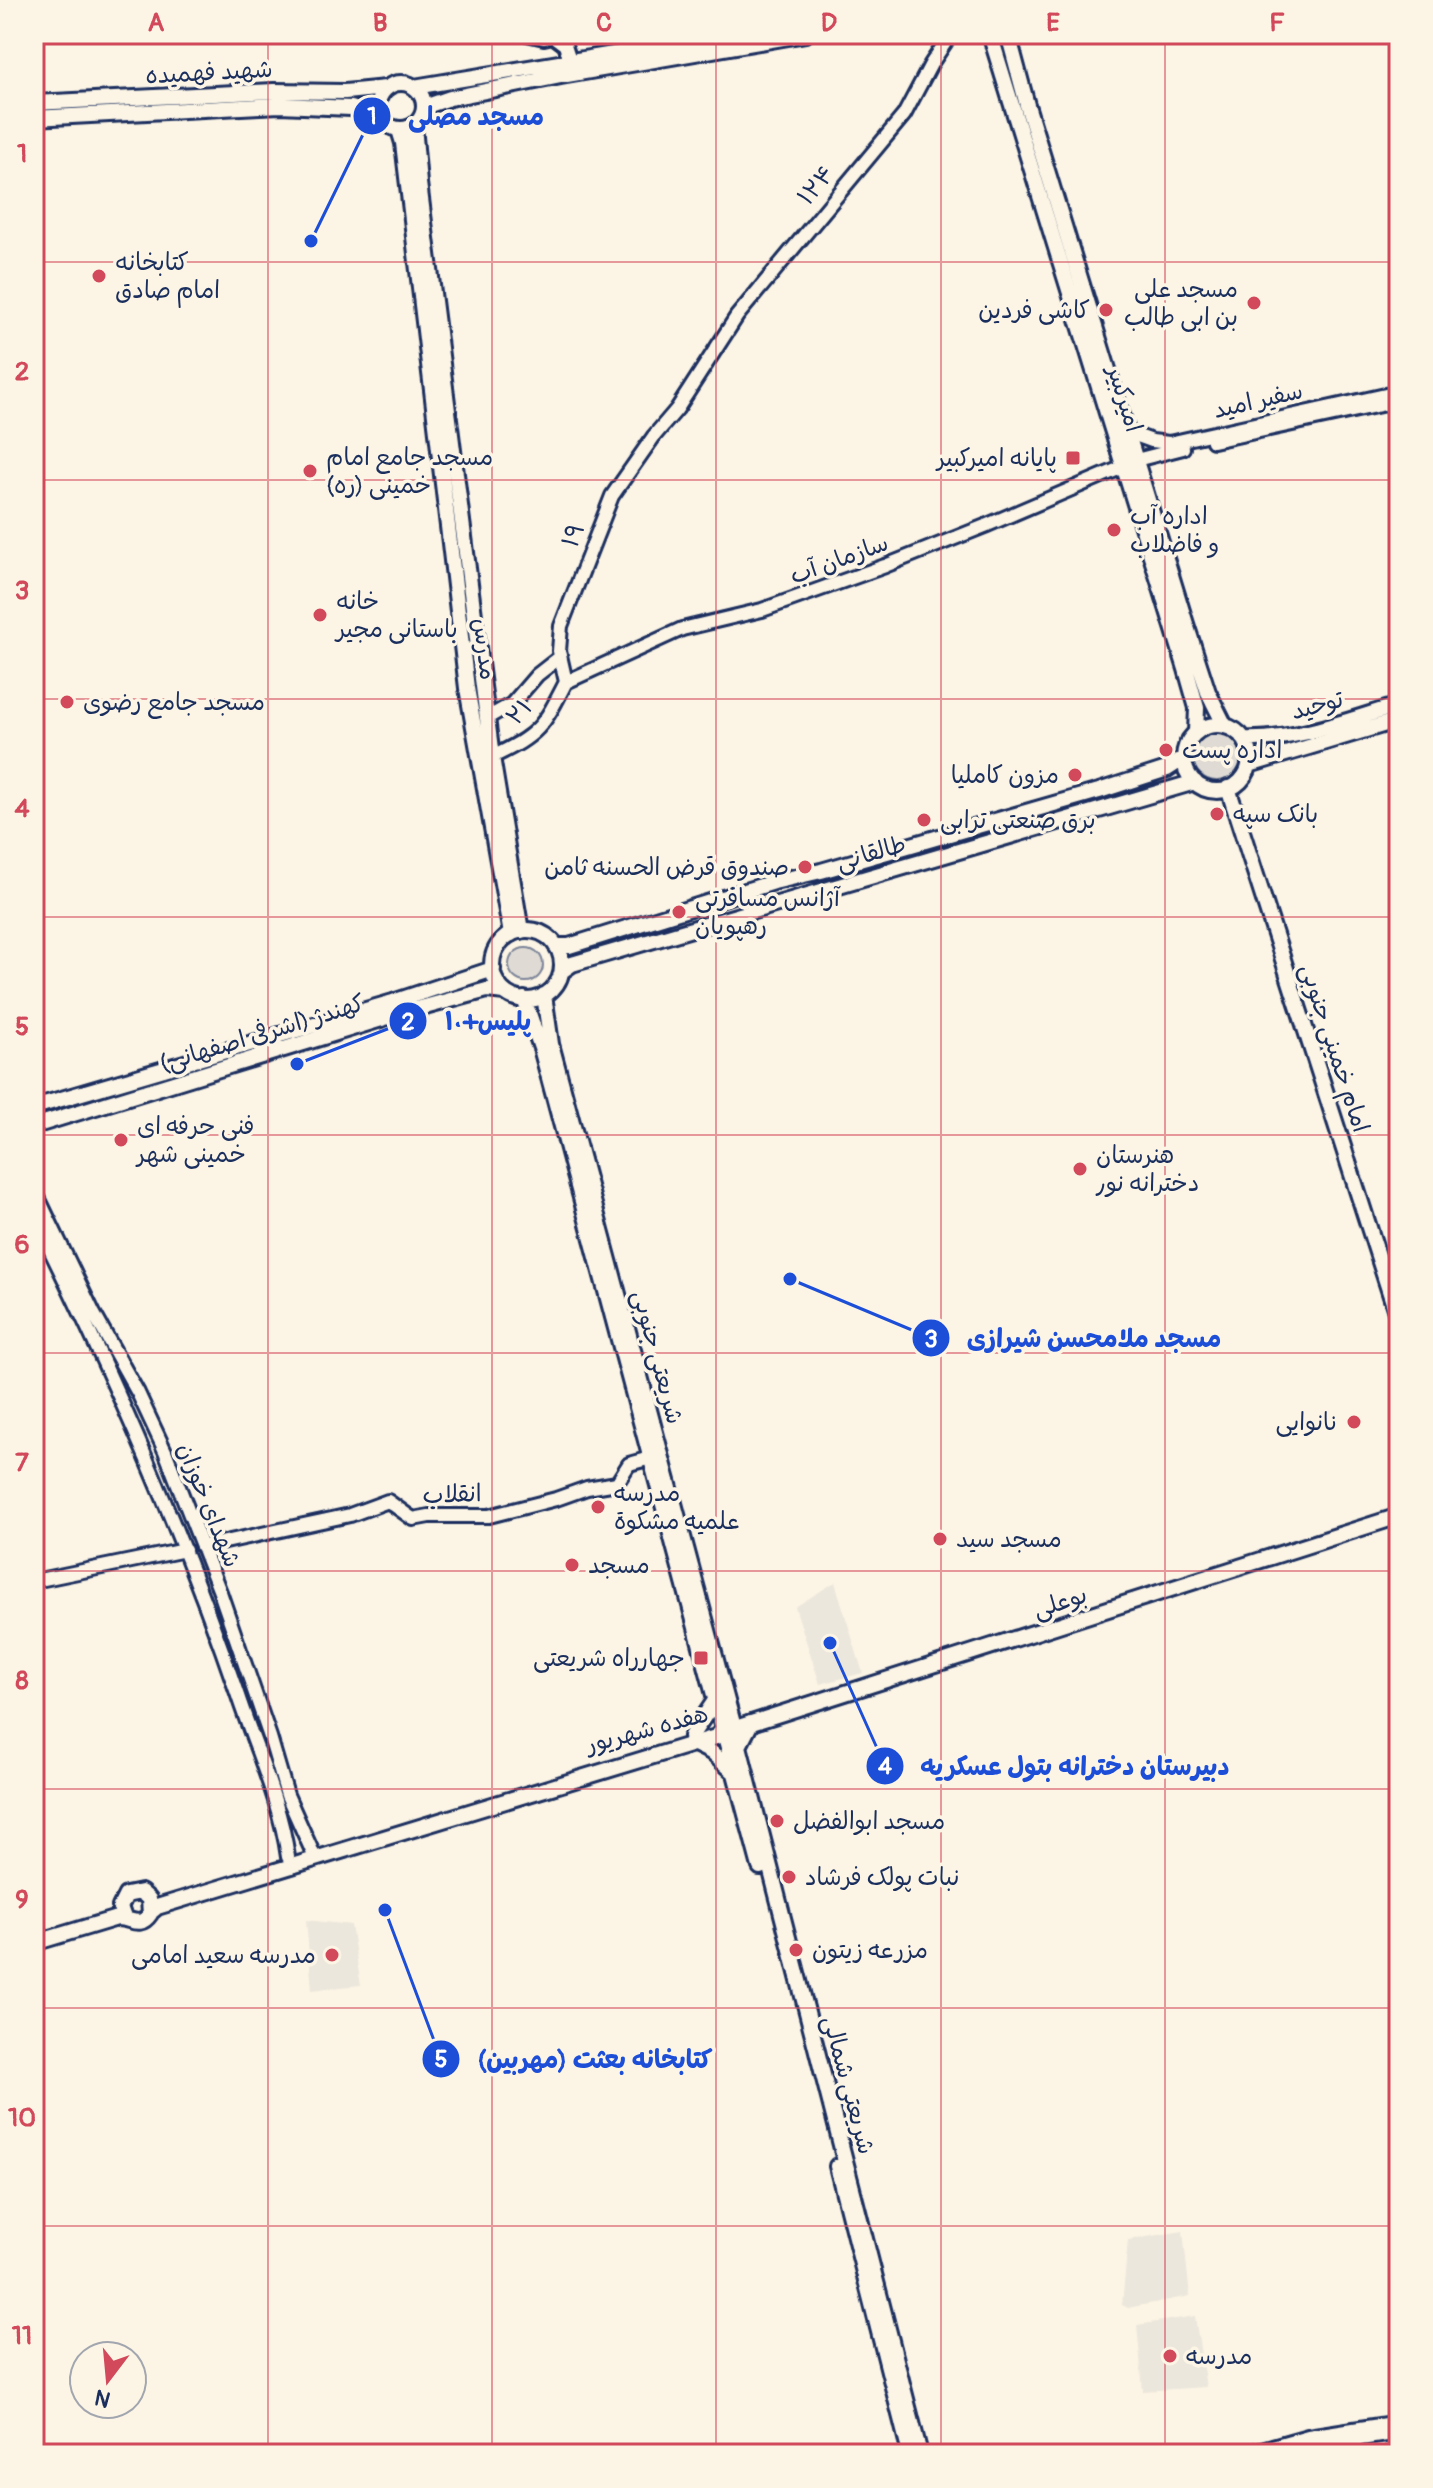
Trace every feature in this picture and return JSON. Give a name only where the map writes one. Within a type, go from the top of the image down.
[{"type":"main road","points":[[414,87],[424,107],[419,120],[407,128],[392,128],[380,117],[377,105],[386,88],[400,83],[414,87],[735,34]]},
{"type":"main road","points":[[424,107],[450,98],[561,76],[806,34]]},
{"type":"main road","name":"امیرکبیر","points":[[990,34],[1036,160],[1127,432],[1130,463],[1197,708],[1196,732]]},
{"type":"main road","name":"امیرکبیر","points":[[1008,34],[1036,160],[1130,463],[1212,703],[1225,726]]},
{"type":"main road","name":"شهید فهمیده","points":[[34,118],[386,88]]},
{"type":"main road","name":"شهید فهمیده","points":[[244,100],[351,108],[380,117]]},
{"type":"main road","name":"شهید فهمیده","points":[[34,103],[224,101]]},
{"type":"main road","name":"مدرس","points":[[407,128],[403,143],[516,932]]},
{"type":"main road","name":"مدرس","points":[[453,508],[467,688],[516,932]]},
{"type":"main road","points":[[1197,708],[1212,703]]},
{"type":"main road","name":"توحید","points":[[1244,739],[1267,740],[1314,731],[1399,705]]},
{"type":"main road","name":"توحید","points":[[1249,765],[1399,720]]},
{"type":"main road","points":[[1225,726],[1244,739],[1250,756],[1249,765],[1245,775],[1228,788],[1211,790],[1195,782],[1189,775],[1184,758],[1190,739],[1196,732],[1205,727],[1225,726]]},
{"type":"main road","points":[[1267,740],[1265,746],[1271,758]]},
{"type":"main road","name":"طالقانی","points":[[556,946],[569,946],[774,882],[1099,791],[1167,769],[1184,758]]},
{"type":"main road","points":[[1167,769],[1174,780],[1171,788]]},
{"type":"main road","name":"طالقانی","points":[[562,971],[572,964],[1195,782]]},
{"type":"main road","name":"امام خمینی جنوبی","points":[[1228,788],[1399,1321]]},
{"type":"main road","points":[[487,971],[505,992],[524,999],[544,995],[558,981],[562,962],[556,946],[541,933],[516,932],[501,941],[496,950],[487,971],[487,990]]},
{"type":"main road","name":"کهندژ (اشرفی اصفهانی)","points":[[34,1107],[393,1002],[487,971]]},
{"type":"main road","name":"کهندژ (اشرفی اصفهانی)","points":[[41,1124],[388,1017],[487,990],[505,992]]},
{"type":"main road","name":"شریعتی جنوبی","points":[[544,995],[551,1044],[729,1729]]},
{"type":"main road","name":"شریعتی جنوبی","points":[[524,999],[541,1048],[716,1699],[729,1729]]},
{"type":"main road","name":"بوعلی","points":[[729,1729],[1399,1516]]},
{"type":"main road","points":[[716,1699],[692,1740],[734,1772]]},
{"type":"main road","points":[[739,1746],[751,1723]]},
{"type":"main road","name":"هفده شهریور","points":[[692,1740],[157,1907],[150,1905],[155,1899],[288,1857],[692,1740],[716,1737],[729,1729]]},
{"type":"main road","name":"شریعتی شمالی","points":[[729,1729],[739,1746],[920,2454]]},
{"type":"main road","name":"شریعتی شمالی","points":[[729,1729],[734,1772],[910,2454]]},
{"type":"main road","points":[[34,1935],[115,1910],[122,1912],[138,1923],[147,1918],[150,1905],[141,1892],[130,1892],[122,1899],[122,1912],[117,1918],[34,1943]]},
{"type":"street","points":[[527,34],[544,38],[553,36],[565,45],[570,60]]},
{"type":"street","name":"۱۲۴","points":[[709,362],[737,316],[904,115],[951,34]]},
{"type":"street","name":"۱۹","points":[[566,682],[560,657],[561,626],[612,496],[709,362]]},
{"type":"street","name":"سفیر امید","points":[[1127,432],[1169,443],[1399,392]]},
{"type":"street","name":"سفیر امید","points":[[1130,463],[1172,450],[1399,401]]},
{"type":"street","name":"سازمان آب","points":[[566,682],[682,629],[762,610],[885,566],[1130,463]]},
{"type":"street","points":[[487,718],[512,704],[537,675],[560,657]]},
{"type":"street","name":"۲۱","points":[[492,757],[520,744],[544,725],[566,682]]},
{"type":"street","points":[[34,1134],[41,1124]]},
{"type":"street","name":"شهدای خوزان","points":[[34,1189],[94,1314],[152,1423],[220,1592],[298,1822],[312,1851]]},
{"type":"street","name":"شهدای خوزان","points":[[34,1217],[121,1396],[204,1596],[281,1826],[288,1857]]},
{"type":"street","name":"انقلاب","points":[[202,1547],[350,1515],[388,1501],[413,1519],[439,1515],[489,1516],[587,1488],[617,1483],[629,1464],[651,1458]]},
{"type":"street","points":[[34,1581],[185,1550]]},
{"type":"street","points":[[281,1826],[298,1822]]},
{"type":"street","points":[[1221,2454],[1309,2442],[1399,2422]]},
{"type":"street","points":[[1285,2454],[1309,2442],[1399,2433]]},
{"type":"shaded area","points":[[1217,733],[1234,740],[1241,757],[1234,774],[1217,781],[1200,774],[1193,757],[1200,740]]},
{"type":"shaded area","points":[[526,948],[538,953],[543,965],[538,977],[526,982],[514,977],[509,965],[514,953]]},
{"type":"shaded area","points":[[835,1582],[863,1673],[820,1684],[795,1607]]},
{"type":"shaded area","name":"مدرسه سعید امامی","points":[[306,1920],[351,1925],[361,1985],[312,1990]]},
{"type":"shaded area","name":"مدرسه","points":[[1183,2231],[1190,2296],[1128,2308],[1122,2305],[1128,2240]]},
{"type":"shaded area","name":"مدرسه","points":[[1195,2316],[1206,2387],[1143,2391],[1137,2325]]},
{"type":"place","name":"مسجد مصلی","points":[[311,241]]},
{"type":"place","name":"کتابخانه امام صادق","points":[[99,276]]},
{"type":"place","name":"مسجد علی بن ابی طالب","points":[[1254,303]]},
{"type":"place","name":"کاشی فردین","points":[[1106,310]]},
{"type":"place","name":"پایانه امیرکبیر","points":[[1073,458]]},
{"type":"place","name":"مسجد جامع امام خمینی (ره)","points":[[310,471]]},
{"type":"place","name":"اداره آب و فاضلاب","points":[[1114,530]]},
{"type":"place","name":"خانه باستانی مجیر","points":[[320,615]]},
{"type":"place","name":"مسجد جامع رضوی","points":[[67,702]]},
{"type":"place","name":"اداره پست","points":[[1166,750]]},
{"type":"place","name":"مزون کاملیا","points":[[1075,775]]},
{"type":"place","name":"بانک سپه","points":[[1217,814]]},
{"type":"place","name":"برق صنعتی ترابی","points":[[924,820]]},
{"type":"place","name":"صندوق قرض الحسنه ثامن","points":[[805,867]]},
{"type":"place","name":"آژانس مسافرتی رهپویان","points":[[679,912]]},
{"type":"place","name":"پلیس+۱۰","points":[[297,1064]]},
{"type":"place","name":"فنی حرفه ای خمینی شهر","points":[[121,1140]]},
{"type":"place","name":"هنرستان دخترانه نور","points":[[1080,1169]]},
{"type":"place","name":"مسجد ملامحسن شیرازی","points":[[790,1279]]},
{"type":"place","name":"نانوایی","points":[[1354,1422]]},
{"type":"place","name":"مدرسه علمیه مشکوة","points":[[598,1507]]},
{"type":"place","name":"مسجد سید","points":[[940,1539]]},
{"type":"place","name":"مسجد","points":[[572,1565]]},
{"type":"place","name":"دبیرستان دخترانه بتول عسکریه","points":[[830,1643]]},
{"type":"place","name":"جهارراه شریعتی","points":[[701,1658]]},
{"type":"place","name":"مسجد ابوالفضل","points":[[777,1821]]},
{"type":"place","name":"نبات پولک فرشاد","points":[[789,1877]]},
{"type":"place","name":"کتابخانه بعثت (مهربین)","points":[[385,1910]]},
{"type":"place","name":"مزرعه زیتون","points":[[796,1950]]},
{"type":"place","name":"مدرسه سعید امامی","points":[[332,1955]]},
{"type":"place","name":"مدرسه","points":[[1170,2356]]}]
